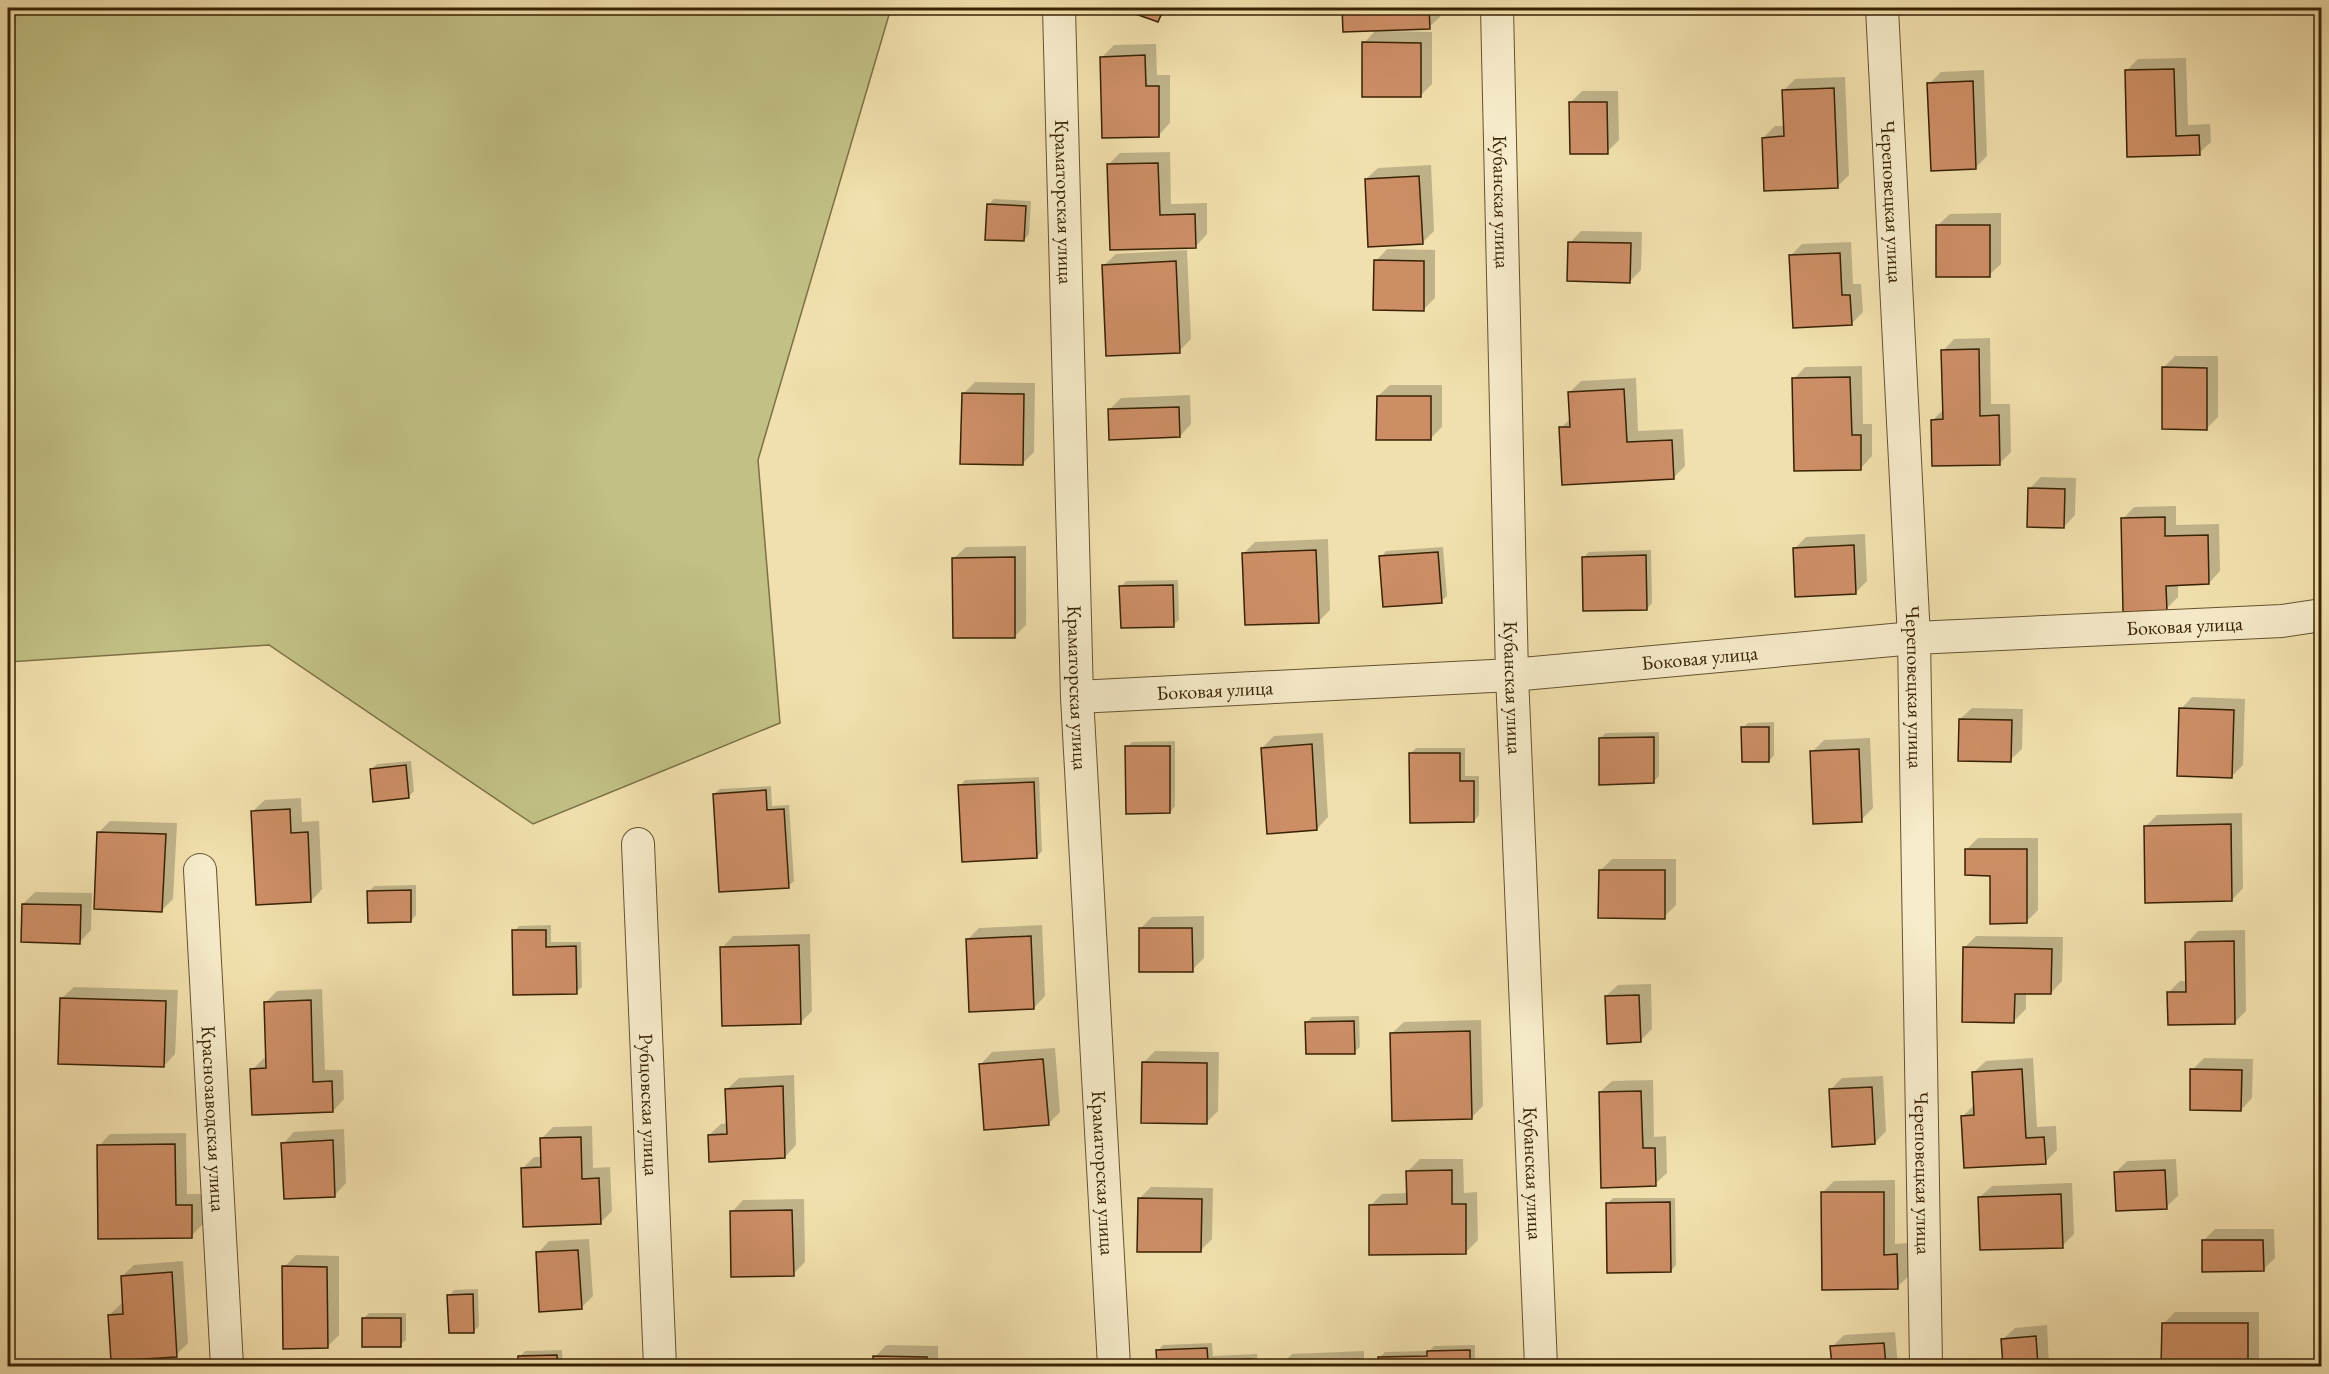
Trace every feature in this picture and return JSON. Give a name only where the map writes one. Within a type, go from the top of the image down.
[{"type":"street","name":"Краматорская улица","points":[[1059,8],[1077,698],[1114,1366]]},
{"type":"street","name":"Кубанская улица","points":[[1497,8],[1512,675],[1541,1366]]},
{"type":"street","name":"Череповецкая улица","points":[[1882,8],[1914,638],[1926,1366]]},
{"type":"street","name":"Боковая улица","points":[[1077,698],[1512,675],[1914,638],[2282,621],[2322,615]]},
{"type":"street","name":"Рубцовская улица","points":[[638,844],[660,1366]]},
{"type":"street","name":"Краснозаводская улица","points":[[200,870],[227,1366]]},
{"type":"shaded area","points":[[8,8],[891,8],[758,460],[780,723],[533,824],[269,645],[8,662]]},
{"type":"building","points":[[1119,8],[1164,8],[1158,22]]},
{"type":"building","points":[[1342,8],[1429,8],[1430,29],[1343,32]]},
{"type":"building","points":[[1362,42],[1421,43],[1421,97],[1362,97]]},
{"type":"building","points":[[1145,55],[1146,86],[1159,86],[1159,137],[1102,138],[1100,57]]},
{"type":"building","points":[[2174,69],[2176,136],[2199,135],[2200,155],[2127,157],[2125,70]]},
{"type":"building","points":[[1973,81],[1976,169],[1931,171],[1927,83]]},
{"type":"building","points":[[1834,88],[1838,188],[1764,191],[1762,138],[1784,136],[1782,90]]},
{"type":"building","points":[[1569,102],[1607,102],[1608,154],[1570,154]]},
{"type":"building","points":[[1158,163],[1160,215],[1195,214],[1196,248],[1110,250],[1107,164]]},
{"type":"building","points":[[1419,176],[1423,244],[1368,247],[1365,179]]},
{"type":"building","points":[[987,204],[1026,206],[1024,241],[985,240]]},
{"type":"building","points":[[1936,225],[1990,225],[1990,277],[1936,277]]},
{"type":"building","points":[[1568,242],[1631,243],[1630,283],[1567,281]]},
{"type":"building","points":[[1840,253],[1842,295],[1850,295],[1852,325],[1793,328],[1789,255]]},
{"type":"building","points":[[1374,260],[1424,261],[1424,311],[1373,310]]},
{"type":"building","points":[[1176,261],[1180,353],[1106,356],[1102,265]]},
{"type":"building","points":[[1979,349],[1980,416],[1999,415],[2000,465],[1932,466],[1931,420],[1943,419],[1941,350]]},
{"type":"building","points":[[2162,367],[2207,368],[2207,430],[2162,429]]},
{"type":"building","points":[[1850,377],[1852,435],[1861,435],[1861,470],[1794,471],[1792,378]]},
{"type":"building","points":[[1624,389],[1627,442],[1672,440],[1674,479],[1562,485],[1559,427],[1570,427],[1568,392]]},
{"type":"building","points":[[962,393],[1024,394],[1023,465],[960,464]]},
{"type":"building","points":[[1377,396],[1431,396],[1431,440],[1376,440]]},
{"type":"building","points":[[1179,407],[1180,437],[1109,440],[1108,409]]},
{"type":"building","points":[[2028,488],[2065,489],[2064,528],[2027,527]]},
{"type":"building","points":[[2165,517],[2165,536],[2208,535],[2209,584],[2166,586],[2167,611],[2123,612],[2121,518]]},
{"type":"building","points":[[1854,545],[1856,594],[1795,597],[1793,548]]},
{"type":"building","points":[[1316,550],[1319,623],[1245,625],[1242,553]]},
{"type":"building","points":[[1438,552],[1442,603],[1383,607],[1379,556]]},
{"type":"building","points":[[1646,555],[1647,610],[1583,611],[1582,557]]},
{"type":"building","points":[[1015,557],[1015,638],[953,638],[952,558]]},
{"type":"building","points":[[1173,585],[1174,627],[1121,628],[1119,586]]},
{"type":"building","points":[[2179,708],[2234,710],[2232,778],[2177,776]]},
{"type":"building","points":[[1959,719],[2012,720],[2011,762],[1958,761]]},
{"type":"building","points":[[1741,727],[1769,727],[1769,762],[1742,762]]},
{"type":"building","points":[[1654,737],[1654,783],[1599,785],[1599,738]]},
{"type":"building","points":[[1312,744],[1317,830],[1267,834],[1261,748]]},
{"type":"building","points":[[1125,746],[1170,746],[1170,813],[1126,814]]},
{"type":"building","points":[[1859,749],[1862,822],[1813,824],[1810,751]]},
{"type":"building","points":[[1409,753],[1460,753],[1460,781],[1474,781],[1474,822],[1410,823]]},
{"type":"building","points":[[406,765],[409,798],[373,802],[370,769]]},
{"type":"building","points":[[1034,782],[1037,858],[962,862],[958,785]]},
{"type":"building","points":[[766,790],[767,810],[784,809],[789,888],[719,892],[713,794]]},
{"type":"building","points":[[290,809],[291,833],[308,832],[311,902],[256,905],[251,811]]},
{"type":"building","points":[[2231,824],[2232,901],[2145,903],[2144,826]]},
{"type":"building","points":[[97,832],[166,834],[162,912],[94,909]]},
{"type":"building","points":[[1965,849],[2027,849],[2027,923],[1990,924],[1990,876],[1965,875]]},
{"type":"building","points":[[1599,870],[1665,870],[1665,919],[1598,918]]},
{"type":"building","points":[[411,890],[411,922],[368,923],[367,891]]},
{"type":"building","points":[[22,904],[81,905],[80,944],[21,942]]},
{"type":"building","points":[[1139,928],[1192,928],[1193,972],[1139,972]]},
{"type":"building","points":[[512,930],[546,930],[546,947],[576,946],[577,994],[513,995]]},
{"type":"building","points":[[1031,936],[1034,1009],[969,1012],[966,939]]},
{"type":"building","points":[[2234,941],[2235,1024],[2168,1025],[2167,992],[2186,992],[2185,942]]},
{"type":"building","points":[[799,945],[801,1024],[722,1026],[720,947]]},
{"type":"building","points":[[1963,947],[2052,949],[2051,994],[2015,994],[2014,1023],[1962,1022]]},
{"type":"building","points":[[1639,995],[1641,1042],[1607,1044],[1605,996]]},
{"type":"building","points":[[60,998],[166,1001],[164,1067],[58,1064]]},
{"type":"building","points":[[311,1000],[313,1082],[332,1081],[333,1112],[252,1115],[250,1069],[266,1068],[264,1002]]},
{"type":"building","points":[[1354,1021],[1355,1054],[1306,1054],[1305,1022]]},
{"type":"building","points":[[1470,1031],[1472,1119],[1392,1121],[1390,1033]]},
{"type":"building","points":[[1043,1059],[1049,1125],[984,1130],[979,1064]]},
{"type":"building","points":[[1142,1062],[1207,1063],[1207,1124],[1141,1123]]},
{"type":"building","points":[[2022,1069],[2026,1138],[2044,1137],[2046,1164],[1964,1168],[1961,1116],[1974,1115],[1972,1072]]},
{"type":"building","points":[[2190,1069],[2242,1070],[2241,1111],[2190,1110]]},
{"type":"building","points":[[783,1086],[785,1158],[709,1162],[708,1135],[727,1134],[725,1089]]},
{"type":"building","points":[[1872,1087],[1875,1144],[1832,1147],[1829,1089]]},
{"type":"building","points":[[1641,1091],[1643,1148],[1655,1148],[1656,1186],[1601,1188],[1599,1092]]},
{"type":"building","points":[[581,1137],[582,1179],[599,1178],[601,1224],[523,1227],[521,1168],[541,1167],[540,1138]]},
{"type":"building","points":[[333,1140],[335,1197],[284,1199],[281,1143]]},
{"type":"building","points":[[175,1144],[176,1205],[192,1205],[192,1238],[98,1239],[97,1145]]},
{"type":"building","points":[[1452,1170],[1452,1204],[1466,1204],[1466,1254],[1369,1255],[1369,1205],[1407,1204],[1406,1171]]},
{"type":"building","points":[[2165,1170],[2167,1209],[2116,1211],[2114,1172]]},
{"type":"building","points":[[1821,1192],[1884,1192],[1884,1255],[1897,1254],[1898,1289],[1822,1290]]},
{"type":"building","points":[[2061,1194],[2063,1248],[1980,1250],[1978,1197]]},
{"type":"building","points":[[1138,1198],[1202,1199],[1201,1252],[1137,1252]]},
{"type":"building","points":[[1670,1202],[1671,1272],[1607,1273],[1606,1203]]},
{"type":"building","points":[[792,1210],[794,1276],[731,1277],[730,1211]]},
{"type":"building","points":[[2202,1240],[2263,1240],[2264,1271],[2202,1272]]},
{"type":"building","points":[[578,1250],[582,1309],[539,1312],[536,1252]]},
{"type":"building","points":[[282,1266],[327,1267],[328,1348],[283,1349]]},
{"type":"building","points":[[172,1272],[177,1357],[111,1361],[108,1315],[123,1314],[121,1276]]},
{"type":"building","points":[[473,1294],[474,1333],[449,1333],[447,1295]]},
{"type":"building","points":[[362,1318],[401,1318],[401,1347],[362,1347]]},
{"type":"building","points":[[2162,1323],[2248,1323],[2248,1366],[2161,1366]]},
{"type":"building","points":[[2036,1336],[2038,1366],[2003,1366],[2001,1339]]},
{"type":"building","points":[[1884,1343],[1886,1366],[1832,1366],[1830,1346]]},
{"type":"building","points":[[1207,1348],[1208,1361],[1252,1359],[1253,1366],[1157,1366],[1156,1350]]},
{"type":"building","points":[[1470,1350],[1470,1366],[1378,1366],[1378,1357],[1427,1356],[1427,1351]]},
{"type":"building","points":[[557,1355],[558,1366],[518,1366],[518,1356]]},
{"type":"building","points":[[873,1356],[927,1357],[927,1366],[873,1366]]},
{"type":"building","points":[[1352,1362],[1352,1366],[1279,1366],[1279,1365]]},
{"type":"building","points":[[2113,1364],[2114,1366],[2081,1366],[2081,1365]]}]
